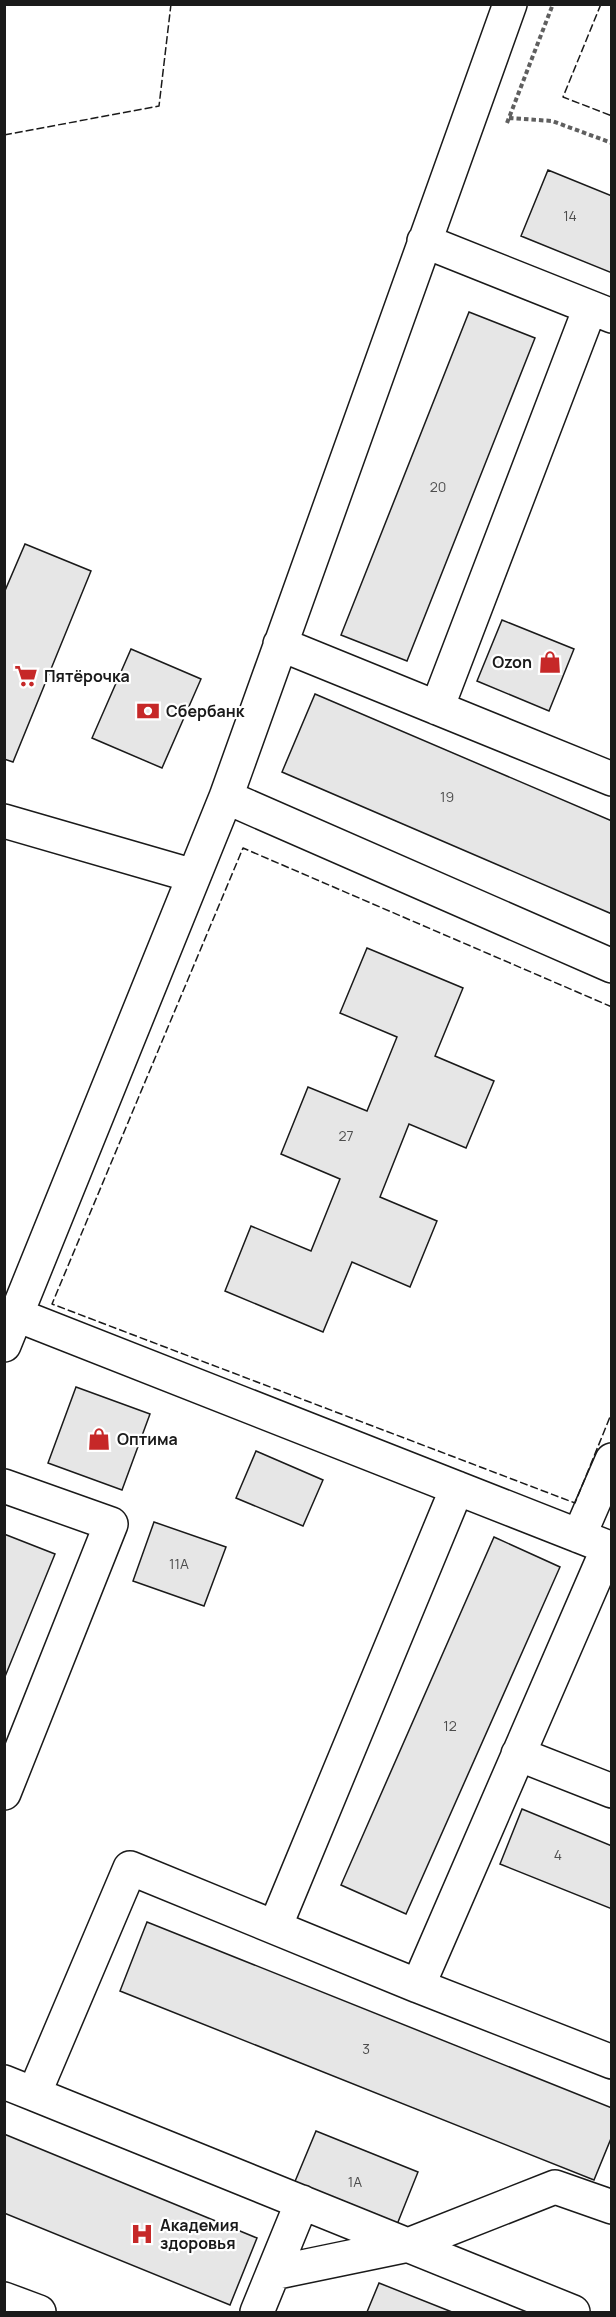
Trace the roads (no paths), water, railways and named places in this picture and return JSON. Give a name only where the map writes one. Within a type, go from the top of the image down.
[{"type":"street","points":[[4,1345],[226,797],[510,4]]},
{"type":"street","points":[[424,241],[601,312],[437,708]]},
{"type":"street","points":[[280,644],[612,779]]},
{"type":"street","points":[[226,797],[612,966]]},
{"type":"street","points":[[4,821],[194,876]]},
{"type":"street","points":[[17,1315],[600,1544]]},
{"type":"street","points":[[418,1986],[518,1754],[600,1544],[612,1460]]},
{"type":"street","points":[[4,1486],[111,1524],[4,1793]]},
{"type":"street","points":[[275,1928],[457,1488]]},
{"type":"street","points":[[518,1754],[612,1791]]},
{"type":"street","points":[[34,2094],[130,1868],[418,1986],[612,2062]]},
{"type":"street","points":[[4,2082],[573,2313]]},
{"type":"street","points":[[273,2273],[408,2246],[555,2187],[612,2207]]},
{"type":"street","points":[[257,2313],[302,2202]]},
{"type":"street","points":[[4,2299],[39,2313]]},
{"type":"place","name":"Ozon","points":[[550,662]]},
{"type":"place","name":"Пятёрочка","points":[[26,676]]},
{"type":"place","name":"Сбербанк","points":[[148,711]]},
{"type":"place","name":"Оптима","points":[[99,1439]]},
{"type":"place","name":"Академия здоровья","points":[[142,2234]]}]
